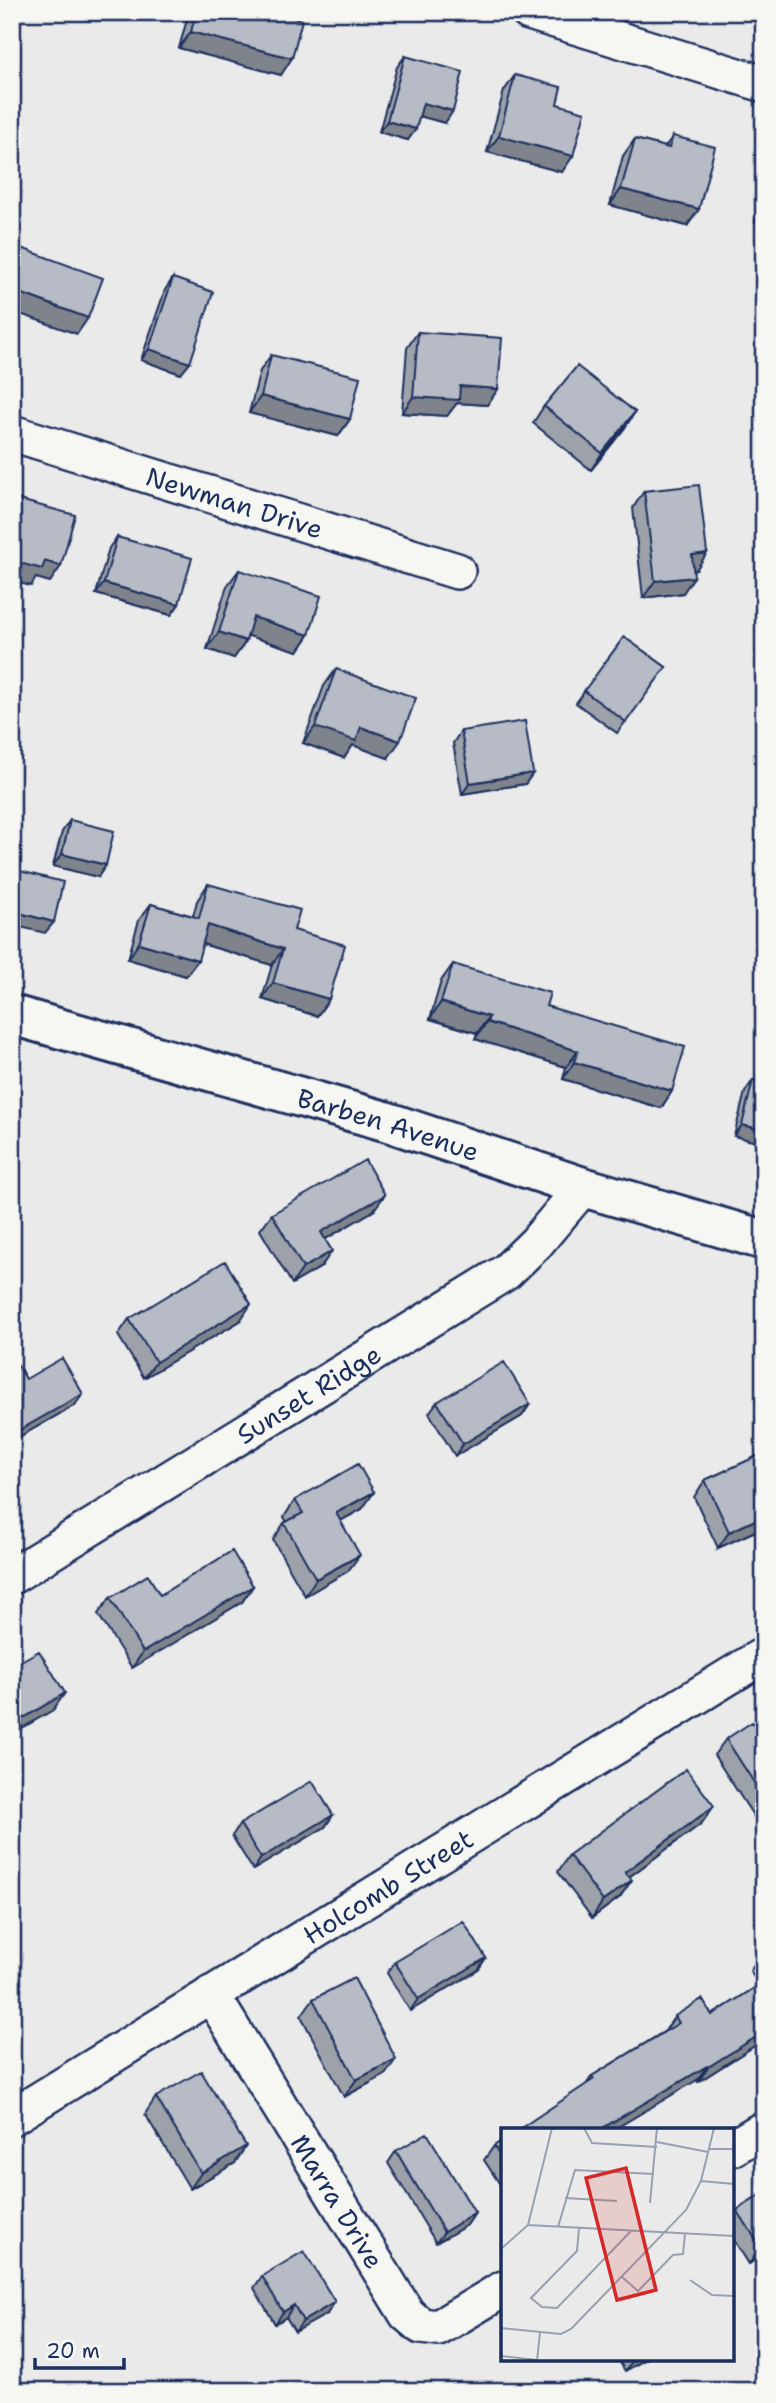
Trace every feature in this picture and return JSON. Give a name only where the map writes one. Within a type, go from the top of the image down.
[{"type":"street","points":[[529,12],[764,84]]},
{"type":"street","name":"Newman Drive","points":[[12,433],[457,571]]},
{"type":"street","name":"Barben Avenue","points":[[12,1015],[385,1121],[583,1187],[764,1240]]},
{"type":"street","name":"Sunset Ridge","points":[[12,1576],[506,1272],[536,1243],[583,1187]]},
{"type":"street","name":"Holcomb Street","points":[[12,2117],[764,1656]]},
{"type":"street","name":"Marra Drive","points":[[211,1994],[407,2314],[421,2326],[439,2328],[501,2290]]},
{"type":"street","points":[[734,2147],[764,2129]]},
{"type":"building","points":[[196,12],[271,12],[302,20],[292,58],[191,32]]},
{"type":"building","points":[[405,56],[463,72],[453,111],[423,103],[416,129],[387,121]]},
{"type":"building","points":[[515,75],[561,87],[557,104],[585,112],[573,156],[499,136]]},
{"type":"building","points":[[673,136],[715,147],[699,209],[621,189],[635,139],[669,148]]},
{"type":"building","points":[[13,245],[103,278],[88,318],[12,290]]},
{"type":"building","points":[[173,278],[213,292],[190,363],[149,349]]},
{"type":"building","points":[[418,332],[502,338],[498,389],[460,386],[459,400],[413,397]]},
{"type":"building","points":[[271,355],[360,377],[350,419],[261,396]]},
{"type":"building","points":[[577,366],[635,412],[602,453],[544,406]]},
{"type":"building","points":[[699,485],[707,553],[692,555],[694,577],[655,581],[644,491]]},
{"type":"building","points":[[12,498],[75,515],[61,566],[45,561],[42,569],[12,561]]},
{"type":"building","points":[[117,537],[192,558],[179,604],[104,583]]},
{"type":"building","points":[[239,570],[321,596],[309,635],[253,617],[246,641],[219,632]]},
{"type":"building","points":[[624,637],[666,667],[626,722],[584,691]]},
{"type":"building","points":[[336,669],[416,698],[400,741],[361,727],[356,741],[315,727]]},
{"type":"building","points":[[525,721],[533,773],[470,783],[461,731]]},
{"type":"building","points":[[70,820],[114,831],[106,865],[62,854]]},
{"type":"building","points":[[12,869],[63,882],[54,922],[12,911]]},
{"type":"building","points":[[208,884],[300,910],[294,930],[345,945],[329,999],[273,983],[283,949],[208,925],[198,960],[139,943],[151,904],[199,918]]},
{"type":"building","points":[[453,964],[550,993],[546,1006],[685,1047],[672,1091],[574,1062],[578,1051],[487,1022],[489,1017],[441,1002]]},
{"type":"building","points":[[753,1080],[764,1083],[764,1130],[742,1125]]},
{"type":"building","points":[[365,1160],[385,1195],[321,1232],[332,1251],[303,1268],[272,1214]]},
{"type":"building","points":[[225,1261],[251,1304],[156,1362],[129,1319]]},
{"type":"building","points":[[62,1358],[83,1394],[16,1432],[12,1426],[12,1367],[17,1364],[26,1379]]},
{"type":"building","points":[[504,1362],[530,1404],[463,1444],[437,1402]]},
{"type":"building","points":[[764,1453],[764,1516],[729,1532],[705,1480]]},
{"type":"building","points":[[358,1464],[374,1492],[336,1513],[360,1555],[316,1579],[284,1523],[303,1513],[295,1500]]},
{"type":"building","points":[[232,1551],[253,1586],[143,1652],[110,1598],[148,1575],[160,1595]]},
{"type":"building","points":[[39,1651],[65,1693],[12,1725],[12,1666]]},
{"type":"building","points":[[752,1722],[764,1739],[764,1798],[726,1739]]},
{"type":"building","points":[[686,1769],[714,1806],[625,1872],[632,1880],[603,1901],[569,1855]]},
{"type":"building","points":[[312,1781],[333,1815],[261,1858],[240,1824]]},
{"type":"building","points":[[463,1921],[486,1958],[418,1999],[395,1962]]},
{"type":"building","points":[[354,1978],[396,2059],[356,2080],[313,1999]]},
{"type":"building","points":[[764,1982],[764,2032],[708,2067],[602,2128],[521,2128],[594,2079],[592,2076],[679,2023],[675,2016],[702,1999],[712,2015]]},
{"type":"building","points":[[201,2071],[246,2146],[201,2173],[156,2097]]},
{"type":"building","points":[[427,2133],[475,2213],[444,2232],[396,2151]]},
{"type":"building","points":[[501,2141],[501,2157],[494,2146]]},
{"type":"building","points":[[764,2193],[764,2245],[761,2247],[737,2210]]},
{"type":"building","points":[[304,2251],[335,2302],[303,2321],[294,2305],[283,2312],[262,2276]]}]
